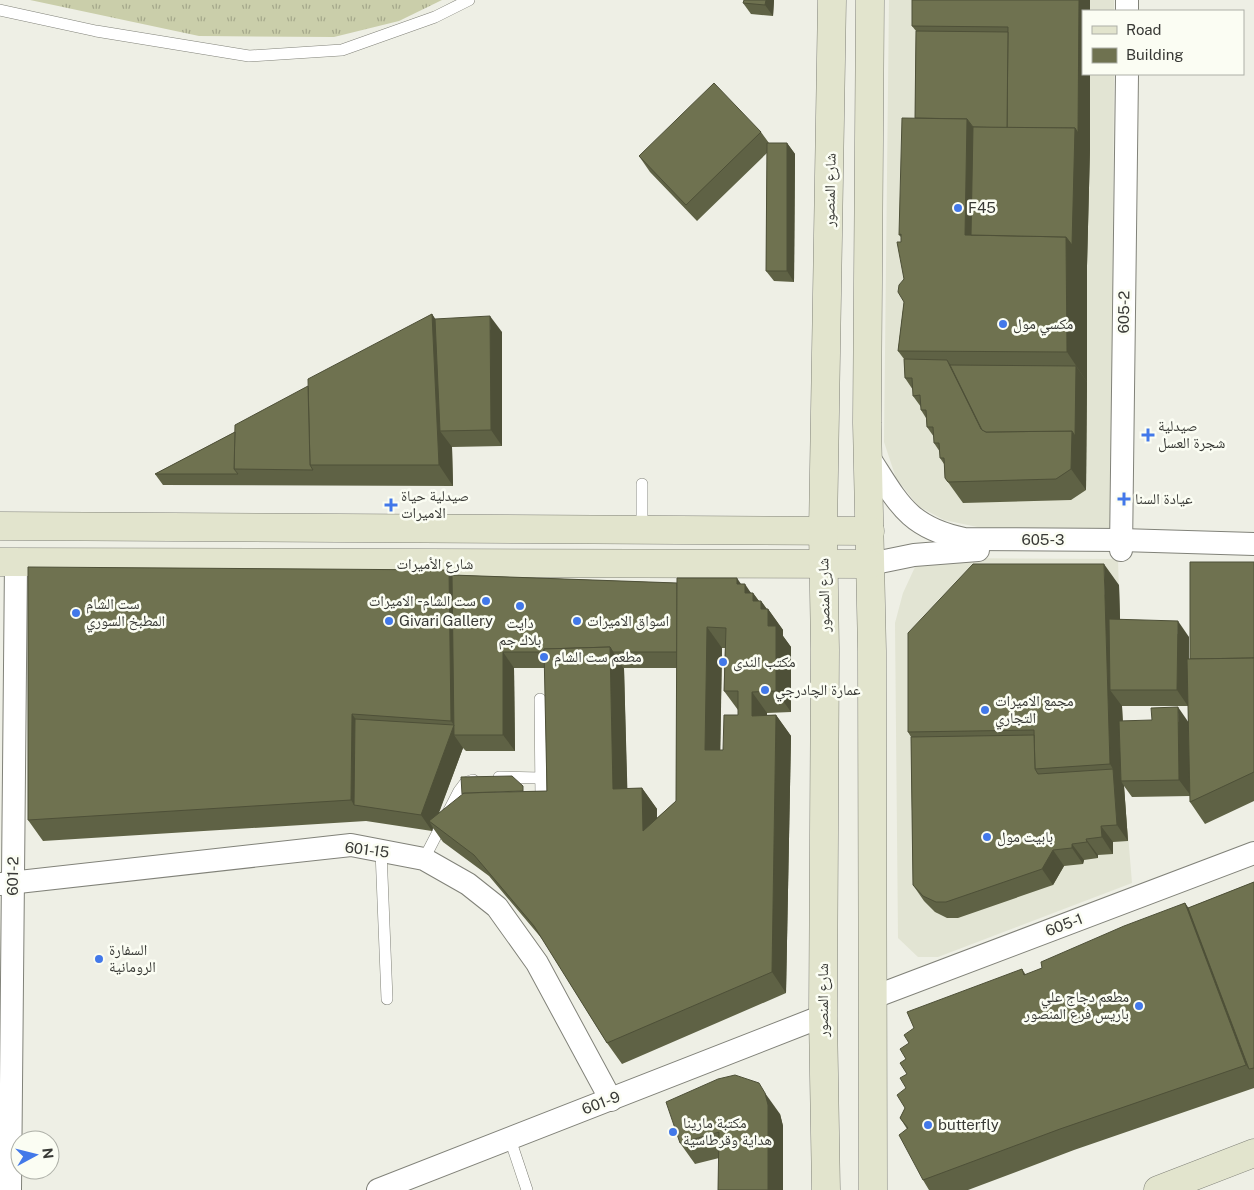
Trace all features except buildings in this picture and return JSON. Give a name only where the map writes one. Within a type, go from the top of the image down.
[{"type":"main road","name":"شارع المنصور","points":[[826,1190],[823,1016],[825,660],[823,530],[832,0]]},
{"type":"main road","points":[[870,0],[868,456],[874,997],[873,1190]]},
{"type":"main road","points":[[0,526],[870,531]]},
{"type":"main road","name":"شارع الأميرات","points":[[8,562],[870,564]]},
{"type":"main road","points":[[1158,1190],[1254,1153]]},
{"type":"main road","points":[[874,1159],[889,1190]]},
{"type":"street","name":"605-2","points":[[1121,545],[1127,75]]},
{"type":"street","name":"605-3","points":[[868,456],[902,508],[922,525],[941,533],[964,539],[1121,545],[1254,555]]},
{"type":"street","name":"605-3","points":[[870,564],[914,555],[965,551],[1121,545],[1254,544]]},
{"type":"street","name":"601-2","points":[[8,562],[7,884],[10,1190]]},
{"type":"street","name":"601-15","points":[[7,884],[351,845],[424,859],[468,884],[498,907],[537,963],[610,1100]]},
{"type":"street","name":"605-1","points":[[874,997],[1254,853]]},
{"type":"street","name":"601-9","points":[[378,1190],[823,1016]]},
{"type":"lane","points":[[0,10],[96,31],[249,56],[342,50],[435,17],[469,0]]},
{"type":"lane","points":[[642,484],[642,530]]},
{"type":"lane","points":[[540,699],[541,798]]},
{"type":"lane","points":[[424,859],[465,782],[483,777],[540,778]]},
{"type":"lane","points":[[381,851],[386,999]]},
{"type":"lane","points":[[510,1139],[527,1190]]},
{"type":"shaded area","points":[[889,0],[1114,0],[1114,10],[1082,10],[1082,75],[1114,75],[1111,529],[982,528],[944,520],[918,506],[896,478],[884,442]]},
{"type":"shaded area","points":[[942,558],[1118,559],[1124,786],[1132,883],[938,957],[918,957],[898,938],[895,623],[903,593],[915,567]]},
{"type":"green space","points":[[30,0],[442,0],[399,21],[334,37],[199,36]]},
{"type":"place","name":"F45","points":[[958,208]]},
{"type":"place","name":"مكسي مول","points":[[1003,324]]},
{"type":"place","name":"صيدلية شجرة العسل","points":[[1148,435]]},
{"type":"place","name":"عيادة السنا","points":[[1124,499]]},
{"type":"place","name":"صيدلية حياة الاميرات","points":[[391,505]]},
{"type":"place","name":"ست الشام - الاميرات","points":[[486,601]]},
{"type":"place","name":"دايت بلاك جم","points":[[520,606]]},
{"type":"place","name":"ست الشام المطبخ السوري","points":[[76,613]]},
{"type":"place","name":"Givari Gallery","points":[[389,621]]},
{"type":"place","name":"اسواق الاميرات","points":[[577,621]]},
{"type":"place","name":"مطعم ست الشام","points":[[544,657]]},
{"type":"place","name":"مكتب الندى","points":[[723,662]]},
{"type":"place","name":"عمارة الچادرجي","points":[[765,690]]},
{"type":"place","name":"مجمع الاميرات التجاري","points":[[985,710]]},
{"type":"place","name":"بابيت مول","points":[[987,837]]},
{"type":"place","name":"السفارة الرومانية","points":[[99,959]]},
{"type":"place","name":"مطعم دجاج علي باريس فرع المنصور","points":[[1139,1006]]},
{"type":"place","name":"butterfly","points":[[928,1125]]},
{"type":"place","name":"مكتبة مارينا هداية وقرطاسية","points":[[673,1132]]}]
